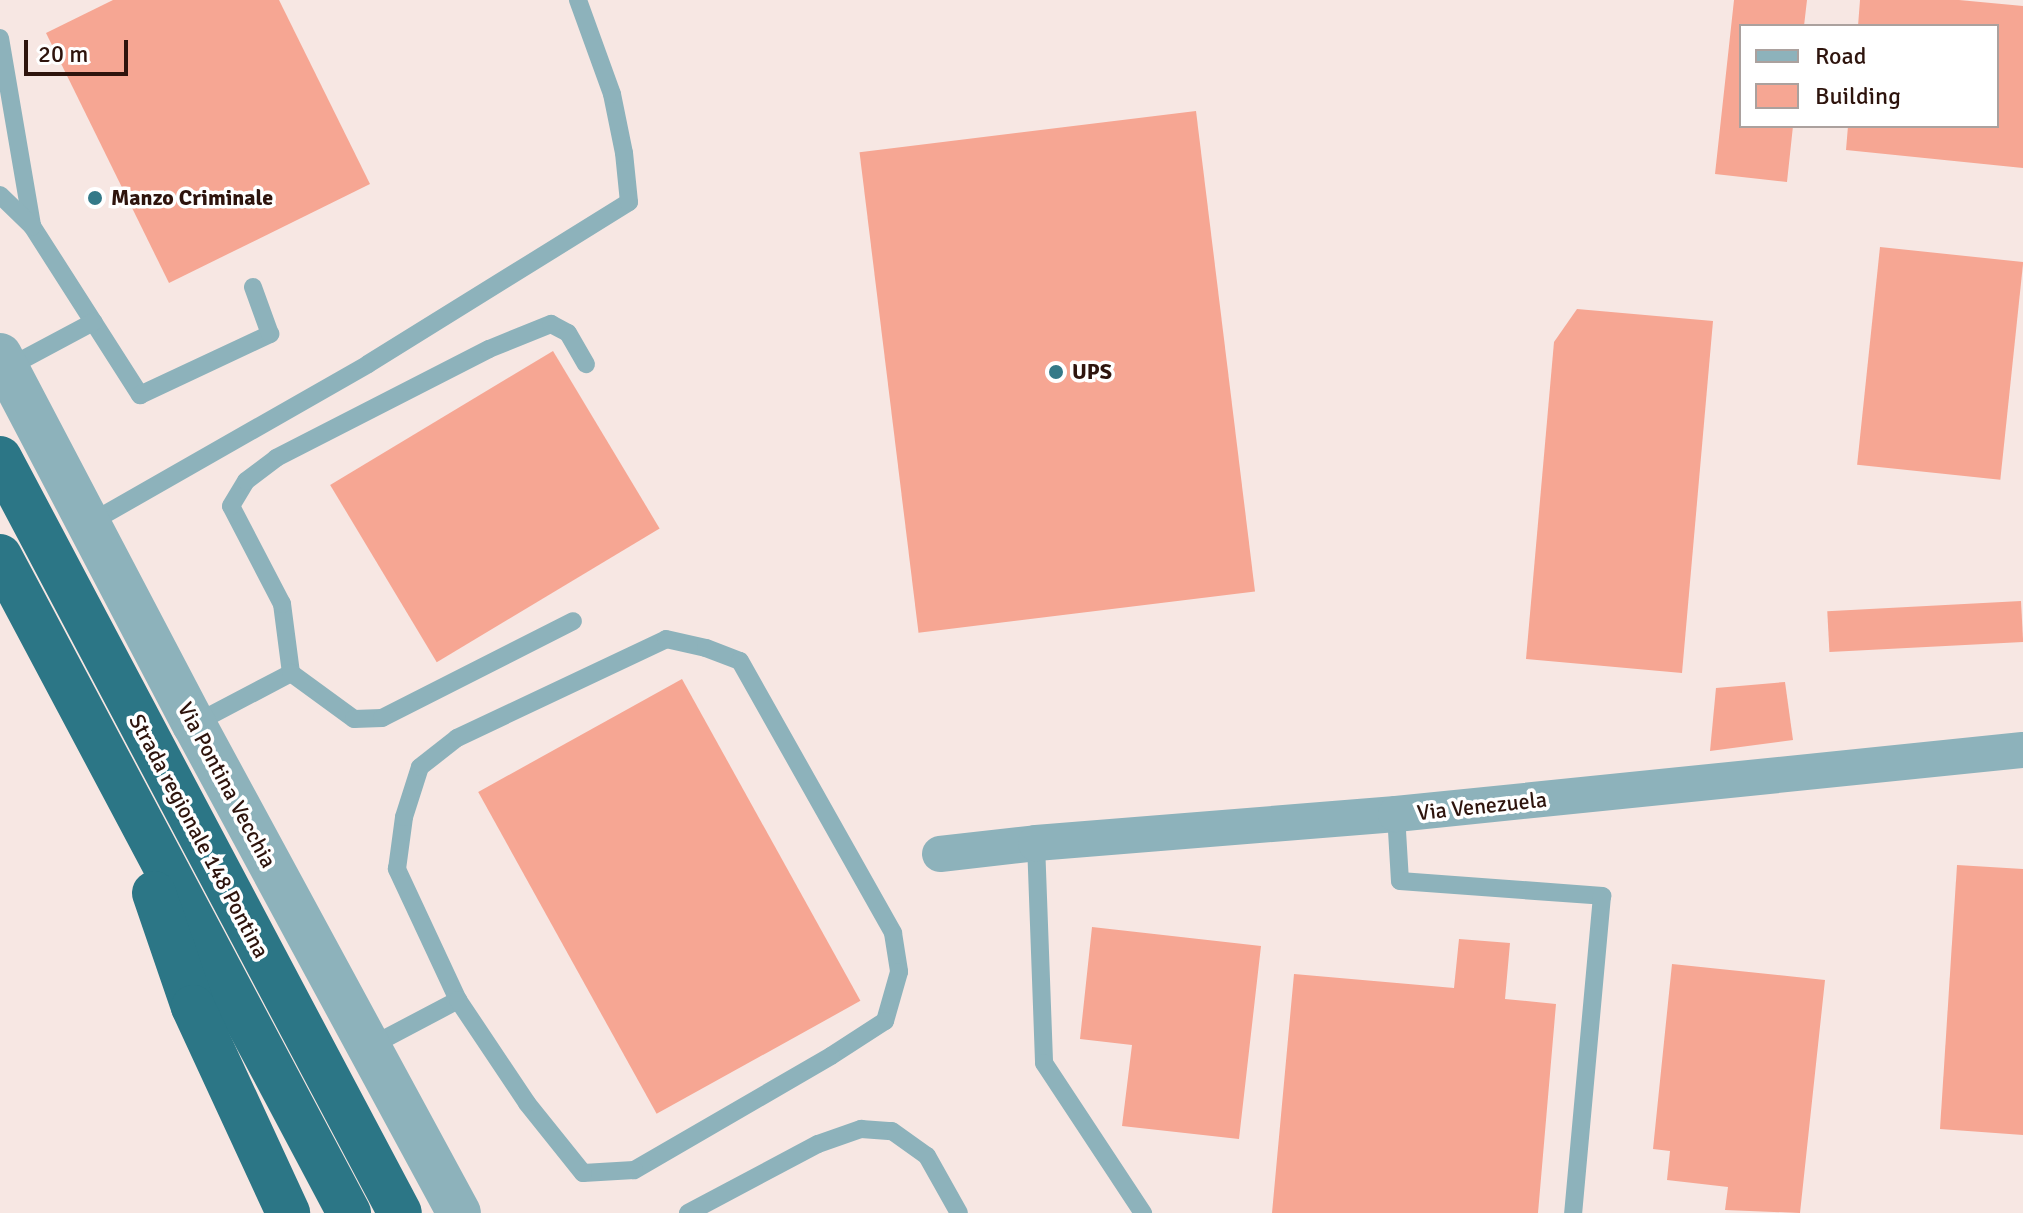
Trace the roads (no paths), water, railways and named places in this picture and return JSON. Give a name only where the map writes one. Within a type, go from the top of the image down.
[{"type":"highway","name":"Strada regionale 148 Pontina","points":[[0,458],[400,1213]]},
{"type":"highway","name":"Strada regionale 148 Pontina","points":[[0,556],[349,1213]]},
{"type":"highway","points":[[112,769],[193,1007],[288,1213]]},
{"type":"street","name":"Via Pontina Vecchia","points":[[3,361],[194,724],[459,1213]]},
{"type":"street","name":"Via Venezuela","points":[[940,854],[1036,843],[1396,814],[2023,750]]},
{"type":"lane","points":[[88,524],[368,364],[629,202],[624,153],[612,94],[578,0]]},
{"type":"lane","points":[[0,38],[32,226]]},
{"type":"lane","points":[[0,84],[10,106]]},
{"type":"lane","points":[[0,195],[32,226],[140,395],[270,334],[253,287]]},
{"type":"lane","points":[[3,361],[93,322]]},
{"type":"lane","points":[[573,621],[382,718],[354,719],[291,673],[282,604],[231,506],[246,481],[290,451],[489,349],[551,324],[568,333],[586,364]]},
{"type":"lane","points":[[666,639],[706,648],[740,661],[893,933],[899,972],[885,1021],[831,1056],[634,1170],[583,1173],[527,1103],[458,1000],[397,869],[404,817],[420,767],[457,738],[666,639]]},
{"type":"lane","points":[[194,724],[291,673]]},
{"type":"lane","points":[[1396,814],[1400,881],[1602,896],[1573,1213]]},
{"type":"lane","points":[[1036,843],[1044,1063],[1143,1213]]},
{"type":"lane","points":[[369,1047],[458,1000]]},
{"type":"lane","points":[[688,1213],[818,1144],[861,1129],[892,1131],[927,1156],[959,1213]]},
{"type":"place","name":"Manzo Criminale","points":[[95,198]]},
{"type":"place","name":"UPS","points":[[1056,372]]}]
